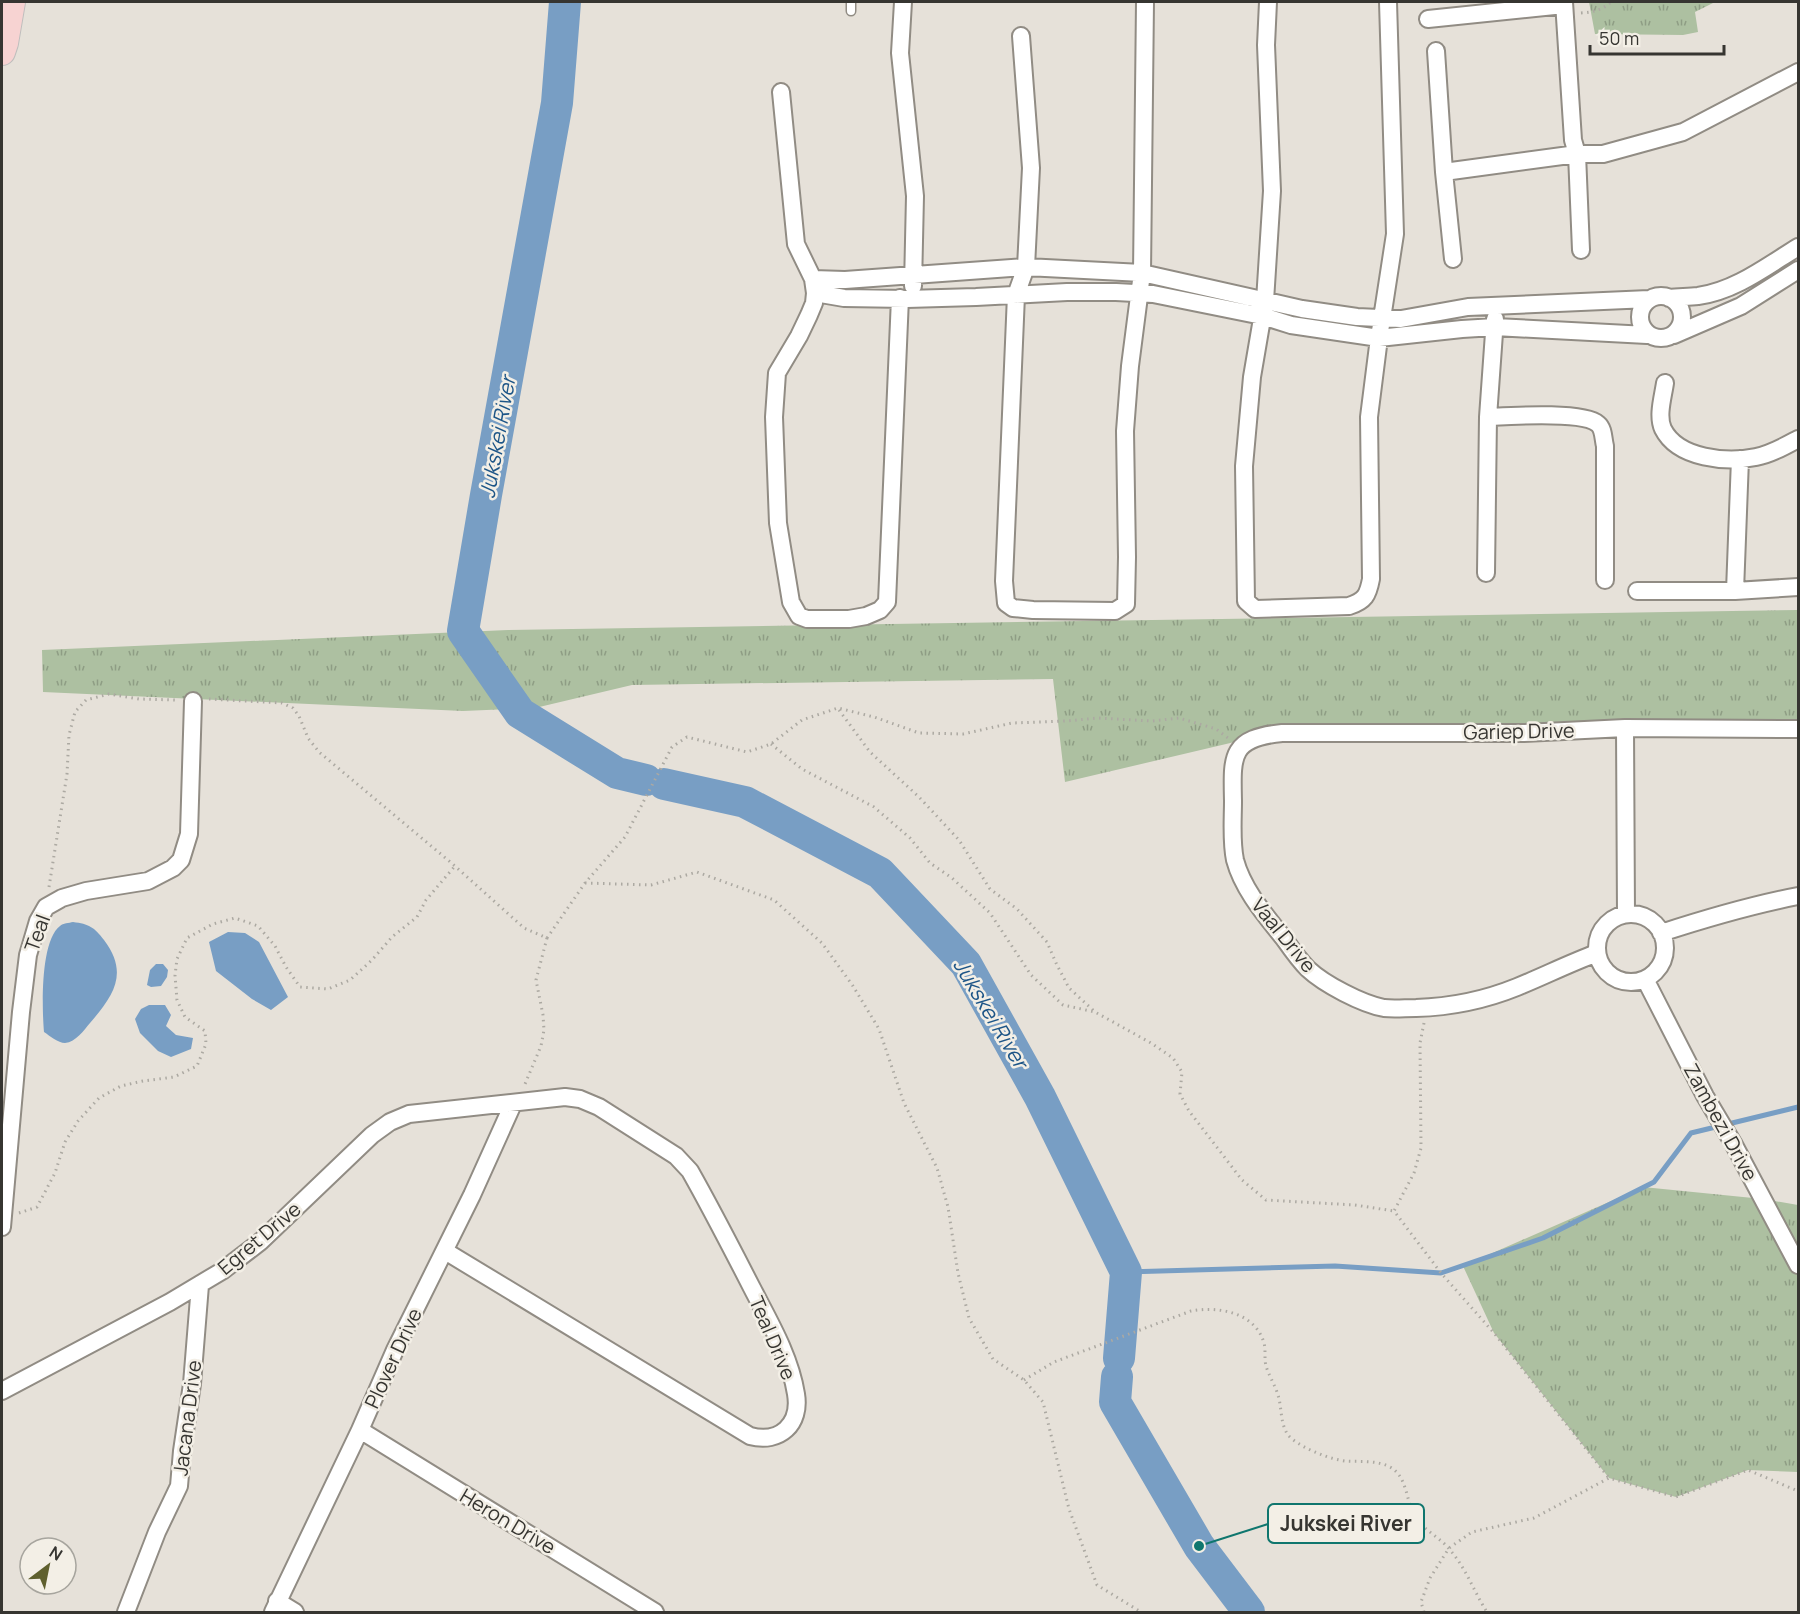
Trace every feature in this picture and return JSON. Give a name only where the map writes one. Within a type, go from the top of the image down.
[{"type":"main road","points":[[2,52],[12,2]]},
{"type":"street","points":[[781,92],[796,244],[814,286],[814,303],[777,373],[774,417],[778,523],[791,602],[799,616],[807,619],[849,619],[866,616],[879,610],[887,602],[906,298],[914,276],[915,196],[900,54],[903,2]]},
{"type":"street","points":[[1021,36],[1031,168],[1026,267],[1016,295],[1004,581],[1006,603],[1013,608],[1033,610],[1115,611],[1126,604],[1125,431],[1130,366],[1142,273],[1145,2]]},
{"type":"street","points":[[1268,2],[1266,45],[1272,191],[1264,308],[1252,377],[1244,466],[1246,601],[1255,609],[1349,606],[1360,602],[1369,589],[1371,579],[1369,417],[1395,234],[1388,2]]},
{"type":"street","points":[[1428,19],[1564,7],[1573,140],[1577,154],[1581,250]]},
{"type":"street","points":[[1436,51],[1444,172],[1453,260]]},
{"type":"street","points":[[1444,172],[1577,154],[1603,154],[1683,132],[1798,72]]},
{"type":"street","points":[[814,286],[844,298],[1077,292],[1139,293],[1264,308],[1302,309],[1357,317],[1401,319],[1452,309],[1649,299],[1656,296],[1669,298],[1699,296],[1728,288],[1798,247]]},
{"type":"street","points":[[814,286],[845,280],[1026,267],[1142,273],[1264,308],[1291,324],[1379,338],[1495,327],[1647,335],[1660,339],[1741,306],[1798,270]]},
{"type":"street","points":[[1669,298],[1680,308],[1682,315],[1682,322],[1674,335]]},
{"type":"street","points":[[1647,335],[1639,321],[1643,305],[1649,299]]},
{"type":"street","points":[[1486,573],[1488,417],[1496,306]]},
{"type":"street","points":[[1665,383],[1662,428],[1671,441],[1703,457],[1723,459],[1755,457],[1798,439]]},
{"type":"street","points":[[1488,417],[1586,418],[1597,423],[1601,428],[1605,446],[1605,580]]},
{"type":"street","points":[[1735,591],[1740,459]]},
{"type":"street","points":[[1637,591],[1735,591],[1798,588]]},
{"type":"street","name":"Teal","points":[[2,1222],[28,954],[38,921],[46,907],[62,898],[86,891],[148,881],[173,868],[181,860],[189,834],[193,701]]},
{"type":"street","points":[[1625,728],[1626,914]]},
{"type":"street","name":"Gariep Drive","points":[[1242,747],[1260,736],[1282,733],[1524,733],[1625,728],[1798,729]]},
{"type":"street","name":"Vaal Drive","points":[[1242,747],[1232,764],[1235,858],[1245,884],[1270,922],[1307,968],[1339,990],[1383,1008],[1455,1005],[1501,993],[1597,953]]},
{"type":"street","points":[[1661,933],[1730,912],[1798,896]]},
{"type":"street","points":[[1626,914],[1634,914],[1650,920],[1661,933],[1665,950],[1659,967],[1645,979],[1633,982],[1609,975],[1601,965],[1597,953],[1600,932],[1607,923],[1626,914]]},
{"type":"street","name":"Zambezi Drive","points":[[1645,979],[1705,1096],[1733,1143],[1798,1265]]},
{"type":"street","name":"Teal Drive","points":[[445,1251],[750,1436],[768,1439],[776,1436],[785,1430],[793,1419],[796,1412],[796,1392],[775,1333],[702,1193],[683,1163],[676,1156],[599,1107],[580,1099],[566,1097],[513,1104]]},
{"type":"street","name":"Plover Drive","points":[[275,1607],[513,1104]]},
{"type":"street","name":"Egret Drive","points":[[2,1391],[222,1271],[260,1242],[372,1135],[390,1122],[410,1114],[513,1104]]},
{"type":"street","name":"Jacana Drive","points":[[126,1612],[157,1532],[179,1486],[194,1370],[200,1285]]},
{"type":"street","name":"Heron Drive","points":[[360,1430],[655,1612]]},
{"type":"street","points":[[275,1607],[295,1612]]},
{"type":"lane","points":[[851,2],[851,12]]},
{"type":"path","points":[[1564,7],[1596,12],[1611,2]]},
{"type":"path","points":[[46,907],[67,774],[69,735],[75,712],[86,700],[110,694],[139,699],[267,702],[293,708],[300,716],[308,738],[319,752],[524,928],[547,938]]},
{"type":"path","points":[[838,708],[870,752],[919,797],[959,840],[990,889],[1017,909],[1047,942],[1069,988],[1095,1012],[1173,1058],[1182,1072],[1180,1094],[1189,1112],[1242,1180],[1266,1200],[1355,1205],[1394,1211],[1441,1273],[1494,1333],[1609,1478],[1676,1497],[1748,1470],[1798,1491]]},
{"type":"path","points":[[513,1104],[526,1082],[541,1046],[544,1030],[543,1015],[536,980],[547,938],[585,883],[625,837],[672,747],[687,737],[747,752],[771,744],[802,720],[838,708],[874,717],[919,733],[963,734],[1012,723],[1098,718],[1152,721],[1179,718],[1216,729],[1242,747]]},
{"type":"path","points":[[771,744],[802,769],[874,807],[910,838],[930,863],[952,878],[990,913],[1031,975],[1063,1005],[1095,1012]]},
{"type":"path","points":[[2,1222],[37,1207],[55,1173],[65,1142],[78,1121],[99,1098],[121,1086],[174,1077],[197,1066],[206,1044],[205,1030],[185,1017],[176,992],[177,959],[187,938],[213,924],[235,918],[258,926],[275,946],[300,987],[328,989],[350,980],[392,937],[417,917],[426,900],[454,866]]},
{"type":"path","points":[[585,883],[651,885],[697,872],[774,900],[822,943],[854,986],[879,1029],[904,1103],[937,1168],[948,1207],[958,1273],[969,1318],[993,1359],[1024,1380],[1043,1402],[1069,1509],[1097,1585],[1142,1612]]},
{"type":"path","points":[[1394,1211],[1414,1173],[1421,1148],[1420,1043],[1426,1007]]},
{"type":"path","points":[[1024,1380],[1054,1362],[1191,1311],[1208,1308],[1242,1316],[1254,1326],[1263,1342],[1266,1365],[1278,1396],[1283,1422],[1289,1436],[1302,1446],[1324,1456],[1372,1462],[1389,1466],[1398,1472],[1414,1514],[1427,1532],[1449,1548],[1466,1573],[1487,1612]]},
{"type":"path","points":[[1424,1612],[1421,1602],[1430,1578],[1449,1548],[1472,1533],[1534,1518],[1609,1478]]},
{"type":"green space","points":[[1589,2],[1715,2],[1695,12],[1698,32],[1683,35],[1595,34]]},
{"type":"green space","points":[[1798,610],[1798,730],[1260,736],[1065,782],[1053,679],[632,685],[535,708],[463,711],[43,692],[42,650],[508,630]]},
{"type":"green space","points":[[1643,1187],[1763,1199],[1798,1205],[1798,1472],[1748,1470],[1676,1497],[1609,1478],[1494,1333],[1463,1266]]},
{"type":"water","points":[[73,922],[94,929],[112,952],[117,973],[112,993],[99,1013],[73,1040],[62,1043],[44,1032],[44,976],[53,934],[61,925]]},
{"type":"water","points":[[228,932],[245,933],[259,942],[288,997],[271,1010],[252,999],[216,971],[209,942]]},
{"type":"water","points":[[156,964],[163,964],[168,970],[167,977],[161,986],[151,987],[147,985],[150,970]]},
{"type":"water","points":[[149,1005],[165,1005],[171,1015],[166,1026],[176,1035],[193,1038],[191,1049],[171,1057],[158,1051],[140,1033],[135,1019],[141,1009]]},
{"type":"waterway","name":"Jukskei River","points":[[565,2],[557,103],[463,631],[520,713],[617,773],[646,780]]},
{"type":"waterway","name":"Jukskei River","points":[[664,784],[745,802],[880,873],[966,964],[1040,1097],[1126,1272],[1119,1358]]},
{"type":"waterway","points":[[1126,1272],[1335,1266],[1441,1273],[1543,1238],[1654,1182],[1691,1133],[1798,1107]]},
{"type":"waterway","name":"Jukskei River","points":[[1117,1377],[1115,1402],[1199,1546],[1249,1612]]},
{"type":"place","name":"Jukskei River","points":[[1199,1546]]}]
